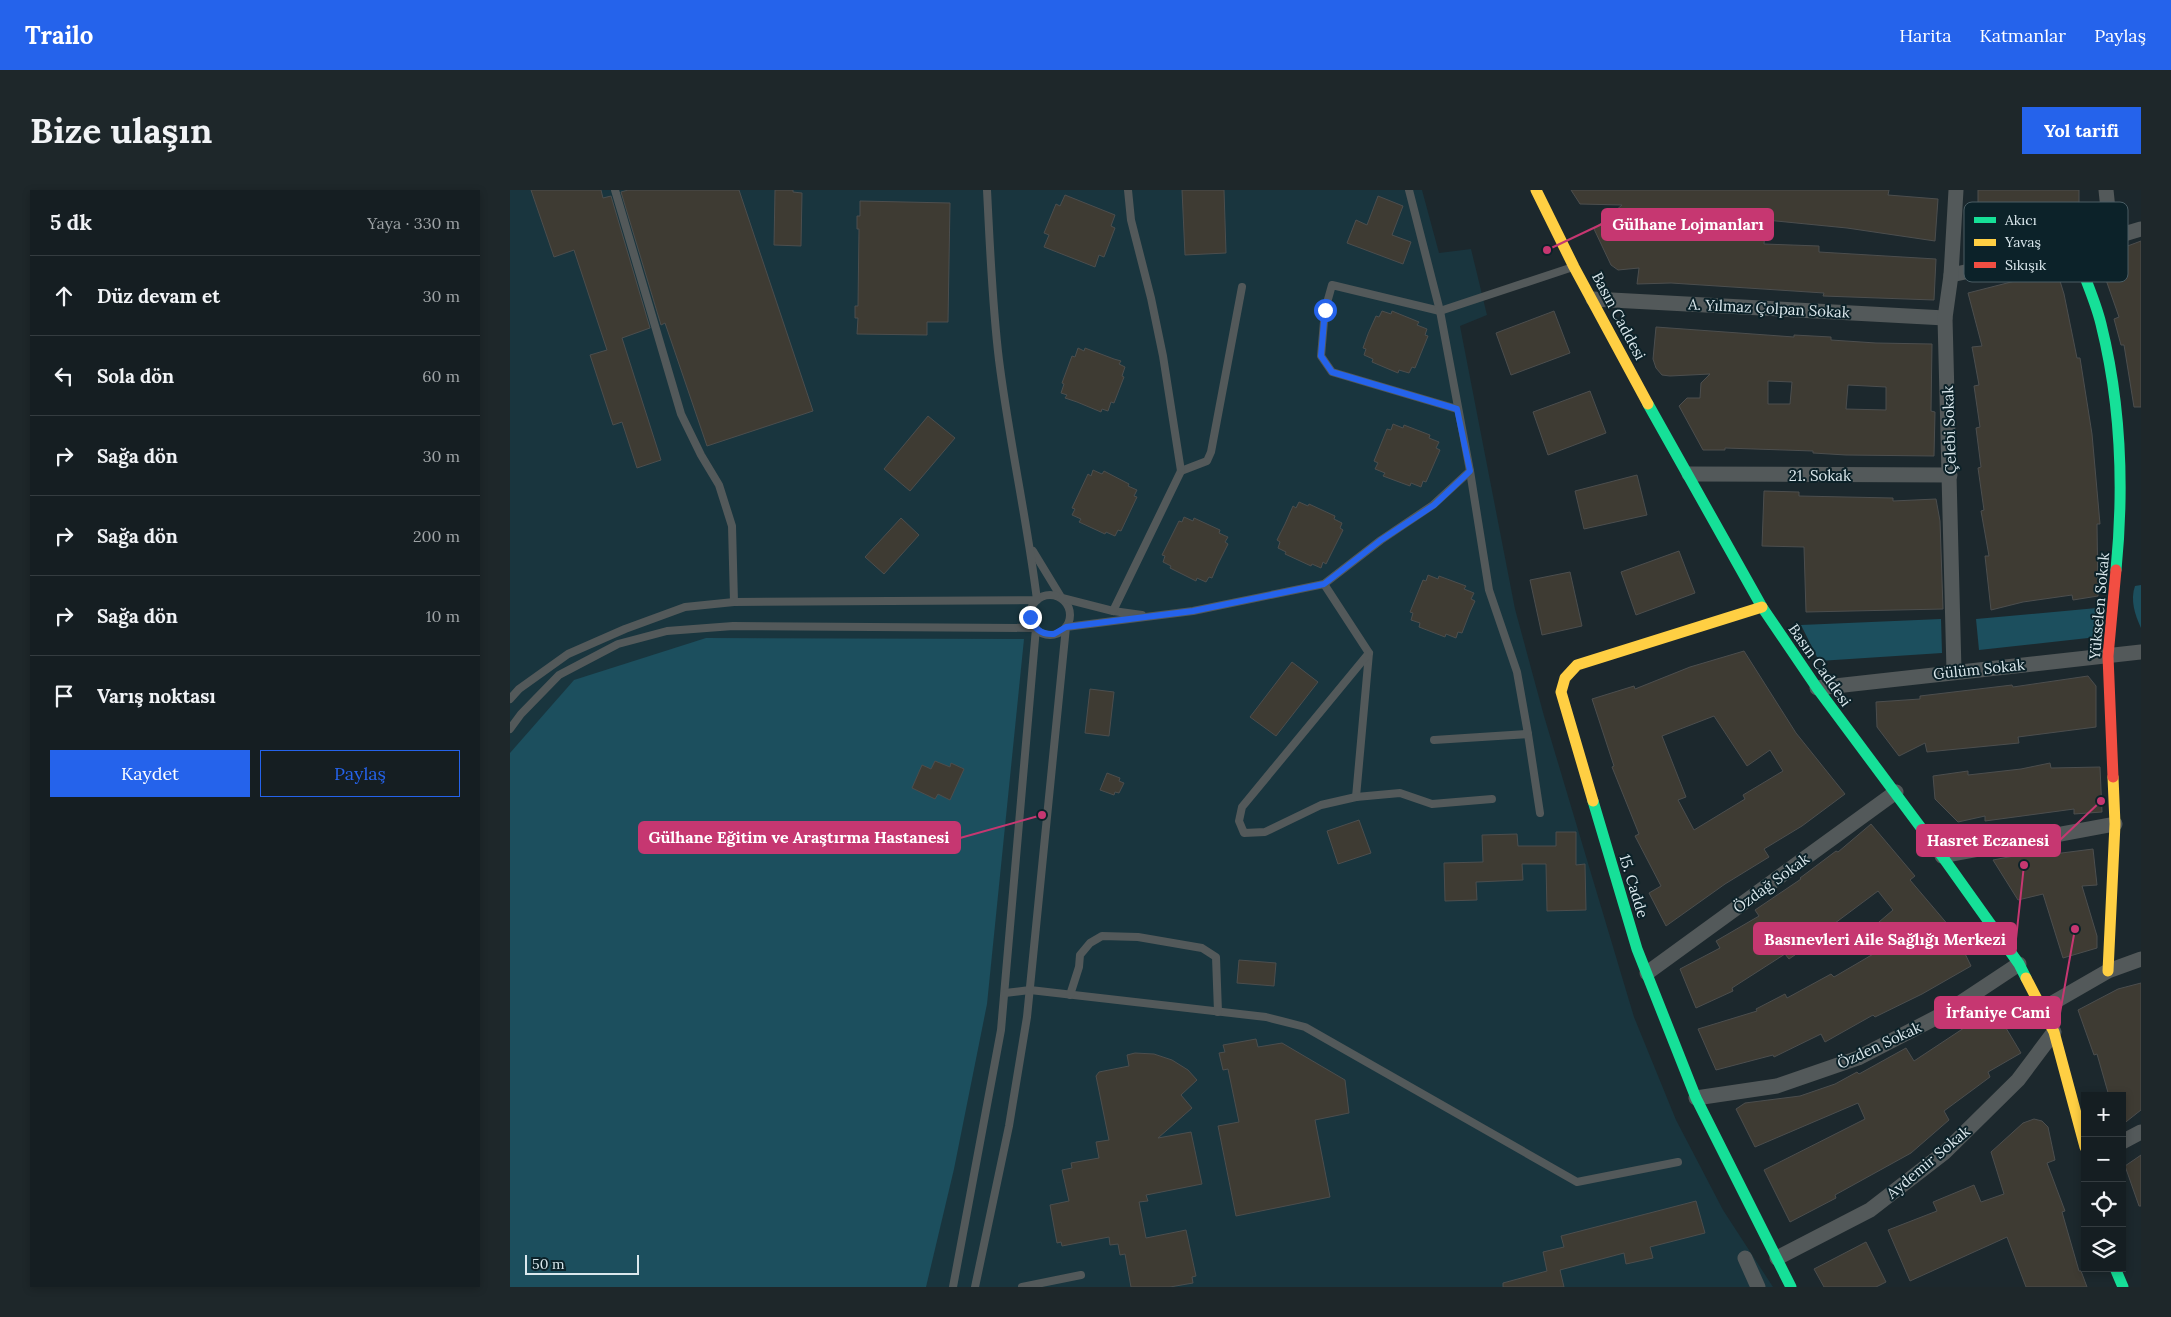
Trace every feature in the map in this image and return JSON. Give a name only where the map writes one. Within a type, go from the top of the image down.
[{"type":"street","name":"Basın Caddesi","points":[[1536,190],[1574,266],[1673,450],[1689,474],[1762,607],[1817,688],[1896,792],[2019,964],[2054,1032],[2082,1137]]},
{"type":"street","name":"Çelebi Sokak","points":[[1954,672],[1945,318],[1951,275],[1956,190]]},
{"type":"street","points":[[2128,233],[2141,229]]},
{"type":"street","points":[[1951,275],[1964,272]]},
{"type":"street","name":"Yükselen Sokak","points":[[2086,282],[2101,323],[2118,423],[2120,533],[2108,656],[2115,824],[2108,971]]},
{"type":"street","name":"A. Yılmaz Çolpan Sokak","points":[[1593,299],[1945,318]]},
{"type":"street","name":"21. Sokak","points":[[1689,474],[1950,475]]},
{"type":"street","name":"15. Cadde","points":[[1762,607],[1578,665],[1565,678],[1562,692],[1638,949],[1647,973],[1696,1098],[1791,1287]]},
{"type":"street","name":"Gülüm Sokak","points":[[1817,688],[2141,652]]},
{"type":"street","name":"Özdağ Sokak","points":[[1647,973],[1896,792]]},
{"type":"street","points":[[1942,856],[2115,824]]},
{"type":"street","points":[[2042,1009],[2108,971],[2141,959]]},
{"type":"street","name":"Özden Sokak","points":[[1696,1098],[1777,1086],[1858,1058],[1945,1013],[2019,964]]},
{"type":"street","name":"Aydemir Sokak","points":[[1777,1258],[1870,1210],[1945,1152],[2018,1080],[2054,1032]]},
{"type":"street","points":[[2126,1140],[2141,1132]]},
{"type":"street","points":[[1745,1258],[1758,1287]]},
{"type":"street","points":[[2117,1272],[2123,1287]]},
{"type":"lane","points":[[615,190],[681,414],[701,456],[719,485],[732,526],[734,602]]},
{"type":"lane","points":[[987,190],[992,298],[1000,362],[1037,600]]},
{"type":"lane","points":[[1113,611],[1181,471],[1163,356],[1151,298],[1130,220],[1128,190]]},
{"type":"lane","points":[[1409,190],[1440,311],[1470,471],[1488,590],[1518,672],[1540,814]]},
{"type":"lane","points":[[1457,409],[1332,372],[1321,356],[1325,310],[1332,285],[1440,311],[1574,266]]},
{"type":"lane","points":[[1181,471],[1207,461],[1211,452],[1242,287]]},
{"type":"lane","points":[[510,729],[521,714],[559,675],[618,644],[667,631],[733,626],[1036,628],[1047,634],[1054,634],[1066,627],[1193,611],[1324,584],[1381,540],[1434,505],[1470,471]]},
{"type":"lane","points":[[975,1287],[1009,1126],[1030,990],[1066,627],[1071,614],[1070,608],[1061,598],[1030,547]]},
{"type":"lane","points":[[1324,584],[1369,652],[1356,797]]},
{"type":"lane","points":[[952,1287],[996,1058],[1005,993],[1036,628],[1030,617],[1033,605],[1037,600],[1048,594],[1113,611],[1151,617]]},
{"type":"lane","points":[[510,699],[519,689],[568,654],[686,607],[734,602],[1037,600]]},
{"type":"lane","points":[[1369,652],[1242,807],[1239,821],[1244,833],[1265,832],[1321,806],[1356,797],[1400,793],[1432,804],[1492,799]]},
{"type":"lane","points":[[1434,740],[1528,734]]},
{"type":"lane","points":[[1070,995],[1079,967],[1080,955],[1090,943],[1102,936],[1138,938],[1202,948],[1216,957],[1218,1012]]},
{"type":"lane","points":[[1005,993],[1030,990],[1266,1017],[1305,1027],[1577,1182],[1678,1162]]},
{"type":"lane","points":[[1022,1287],[1081,1275]]},
{"type":"shaded area","points":[[510,190],[1422,190],[1439,253],[1471,249],[1487,315],[1460,326],[1515,609],[1544,716],[1634,1017],[1676,1120],[1723,1210],[1773,1287],[510,1287]]},
{"type":"shaded area","points":[[2141,585],[2141,628],[2135,613],[2133,597],[2135,586]]},
{"type":"shaded area","points":[[2097,608],[2097,637],[1979,650],[1976,619]]},
{"type":"shaded area","points":[[1941,619],[1942,653],[1819,661],[1801,625]]},
{"type":"shaded area","points":[[706,638],[1024,639],[987,1004],[954,1169],[926,1287],[510,1287],[510,753],[574,680]]},
{"type":"building","points":[[531,190],[601,190],[603,198],[611,196],[650,328],[622,338],[661,460],[637,468],[622,422],[613,425],[590,355],[607,350],[574,250],[554,257]]},
{"type":"building","points":[[628,190],[739,190],[813,411],[707,446],[665,323],[661,325],[621,192]]},
{"type":"building","points":[[775,190],[793,190],[793,192],[802,193],[801,246],[774,245]]},
{"type":"building","points":[[1182,190],[1224,190],[1226,253],[1185,255]]},
{"type":"building","points":[[1571,190],[1889,190],[1888,195],[1938,199],[1935,241],[1847,228],[1766,220],[1764,244],[1819,246],[1819,252],[1936,259],[1934,300],[1823,296],[1824,293],[1671,283],[1637,284],[1639,268],[1618,270],[1611,265],[1594,229],[1622,205],[1580,204]]},
{"type":"building","points":[[1978,190],[2079,190],[2079,202],[1978,202]]},
{"type":"building","points":[[1065,195],[1115,215],[1111,226],[1115,228],[1104,257],[1099,255],[1095,267],[1044,247],[1049,235],[1044,233],[1056,204],[1060,206]]},
{"type":"building","points":[[1378,196],[1403,206],[1392,235],[1411,242],[1403,264],[1347,243],[1356,220],[1367,225]]},
{"type":"building","points":[[860,201],[950,203],[948,322],[927,322],[927,335],[857,334],[858,318],[855,318],[855,306],[858,306],[859,229],[857,229],[857,216],[860,216]]},
{"type":"building","points":[[2141,241],[2141,407],[2134,407],[2124,345],[2121,345],[2114,319],[2119,317],[2107,282],[2128,282],[2128,246]]},
{"type":"building","points":[[2011,282],[2060,282],[2077,358],[2080,358],[2092,434],[2100,524],[2097,524],[2098,596],[2073,600],[2072,595],[2023,602],[1991,610],[1985,556],[1989,556],[1981,511],[1984,510],[1978,468],[1981,467],[1976,428],[1980,427],[1974,386],[1979,385],[1972,347],[1982,346],[1968,293]]},
{"type":"building","points":[[1382,311],[1391,314],[1392,311],[1419,322],[1417,325],[1427,329],[1425,335],[1428,336],[1415,368],[1412,367],[1409,373],[1399,370],[1398,373],[1372,362],[1373,359],[1364,355],[1366,349],[1363,348],[1368,334],[1376,316],[1379,317]]},
{"type":"building","points":[[1554,311],[1570,353],[1511,375],[1496,333]]},
{"type":"building","points":[[1656,327],[1794,337],[1794,335],[1831,337],[1831,340],[1876,343],[1932,344],[1931,411],[1935,412],[1934,456],[1846,455],[1813,453],[1813,451],[1725,448],[1725,450],[1703,450],[1679,406],[1687,398],[1700,398],[1701,383],[1710,374],[1662,375],[1656,368],[1653,359]],"holes":[[[1768,381],[1792,382],[1790,404],[1768,404]],[[1848,385],[1886,387],[1886,410],[1846,409]]]},
{"type":"building","points":[[1078,348],[1084,351],[1085,348],[1121,361],[1119,364],[1125,367],[1122,376],[1124,377],[1114,403],[1111,402],[1108,411],[1102,409],[1101,412],[1065,398],[1067,395],[1061,393],[1064,384],[1062,383],[1072,356],[1075,357]]},
{"type":"building","points":[[1590,391],[1606,433],[1548,455],[1533,412]]},
{"type":"building","points":[[928,416],[955,438],[910,491],[884,469]]},
{"type":"building","points":[[1393,424],[1403,428],[1404,425],[1430,435],[1429,438],[1439,442],[1436,448],[1440,450],[1426,482],[1423,481],[1421,487],[1411,483],[1410,486],[1383,476],[1385,473],[1375,469],[1378,463],[1374,461],[1387,429],[1391,430]]},
{"type":"building","points":[[1093,470],[1102,474],[1104,471],[1137,490],[1134,496],[1137,497],[1121,531],[1118,530],[1115,536],[1106,532],[1105,534],[1079,522],[1081,519],[1072,515],[1075,509],[1072,508],[1088,474],[1091,476]]},
{"type":"building","points":[[1637,475],[1647,515],[1584,529],[1575,491]]},
{"type":"building","points":[[1764,491],[1799,492],[1799,496],[1893,498],[1893,501],[1936,499],[1940,521],[1943,609],[1806,612],[1804,547],[1762,546]]},
{"type":"building","points":[[1299,502],[1308,506],[1309,504],[1335,516],[1334,519],[1342,523],[1340,528],[1343,530],[1326,564],[1323,562],[1321,568],[1312,564],[1311,566],[1285,554],[1286,552],[1278,548],[1280,542],[1277,540],[1293,506],[1296,508]]},
{"type":"building","points":[[1184,517],[1193,521],[1194,518],[1220,530],[1219,533],[1228,537],[1225,542],[1228,544],[1212,578],[1209,577],[1206,582],[1197,578],[1196,581],[1170,568],[1171,566],[1163,562],[1165,556],[1162,555],[1179,521],[1182,522]]},
{"type":"building","points":[[901,518],[919,535],[884,574],[865,557]]},
{"type":"building","points":[[1679,551],[1695,593],[1636,615],[1621,572]]},
{"type":"building","points":[[1570,572],[1582,626],[1542,635],[1530,580]]},
{"type":"building","points":[[1428,575],[1438,579],[1439,576],[1466,586],[1464,589],[1474,593],[1471,599],[1475,601],[1462,633],[1458,632],[1456,638],[1446,634],[1445,637],[1419,627],[1420,623],[1411,620],[1413,613],[1410,612],[1423,580],[1426,581]]},
{"type":"building","points":[[1744,651],[1796,733],[1845,794],[1802,826],[1764,849],[1769,857],[1725,884],[1666,926],[1649,893],[1661,886],[1635,836],[1639,834],[1612,767],[1614,766],[1592,699],[1634,686],[1635,689],[1690,667]],"holes":[[[1714,716],[1747,766],[1770,750],[1783,771],[1743,795],[1745,799],[1694,830],[1678,800],[1686,797],[1662,736]]]},
{"type":"building","points":[[1292,662],[1318,682],[1276,736],[1250,717]]},
{"type":"building","points":[[2088,676],[2096,686],[2096,727],[2018,737],[2019,743],[1927,752],[1925,743],[1899,756],[1877,727],[1876,702],[1920,699],[1920,696],[2012,685],[2013,687]]},
{"type":"building","points":[[1090,689],[1114,692],[1109,736],[1085,733]]},
{"type":"building","points":[[935,761],[950,767],[951,763],[964,769],[950,800],[938,794],[935,799],[912,788],[922,765],[931,769]]},
{"type":"building","points":[[2050,763],[2051,768],[2100,767],[2102,812],[2074,814],[2074,809],[1985,821],[1985,816],[1958,822],[1935,799],[1933,776],[1968,771],[1968,775],[2021,769]]},
{"type":"building","points":[[1107,773],[1120,778],[1119,781],[1124,783],[1119,793],[1115,792],[1114,795],[1100,790]]},
{"type":"building","points":[[1359,820],[1371,853],[1338,864],[1327,831]]},
{"type":"building","points":[[1871,824],[1915,876],[1910,880],[1955,933],[1971,966],[1922,994],[1875,1017],[1873,1015],[1825,1042],[1821,1034],[1774,1057],[1773,1055],[1716,1070],[1698,1029],[1757,1011],[1756,1009],[1785,994],[1787,998],[1831,974],[1834,977],[1887,946],[1872,928],[1893,910],[1878,891],[1823,932],[1824,935],[1789,959],[1785,954],[1732,988],[1733,991],[1696,1008],[1680,969],[1720,948],[1716,941],[1759,916],[1755,910],[1801,879],[1836,851],[1838,852]]},
{"type":"building","points":[[1556,832],[1576,832],[1576,865],[1585,864],[1586,910],[1547,911],[1546,864],[1522,864],[1523,880],[1476,882],[1477,900],[1445,901],[1444,863],[1483,862],[1482,835],[1517,834],[1518,846],[1556,846]]},
{"type":"building","points":[[2093,849],[2097,885],[2082,886],[2097,936],[2097,948],[2063,958],[2043,894],[2018,900],[1993,860],[2045,850],[2046,855]]},
{"type":"building","points":[[1239,960],[1276,963],[1274,986],[1237,983]]},
{"type":"building","points":[[2141,983],[2141,1110],[2126,1122],[2126,1092],[2108,1092],[2097,1054],[2094,1055],[2078,1010],[2118,989]]},
{"type":"building","points":[[1991,1003],[2021,1053],[1988,1072],[1990,1077],[1944,1111],[1949,1120],[1911,1153],[1835,1195],[1836,1198],[1790,1222],[1764,1170],[1865,1119],[1858,1103],[1755,1147],[1736,1109],[1745,1103],[1800,1096],[1835,1084],[1857,1072],[1859,1074],[1906,1048],[1914,1061],[1970,1024],[1966,1017]]},
{"type":"building","points":[[1256,1039],[1258,1047],[1282,1043],[1345,1080],[1349,1113],[1315,1120],[1330,1197],[1236,1216],[1218,1126],[1239,1122],[1228,1069],[1223,1070],[1219,1053],[1225,1052],[1223,1045]]},
{"type":"building","points":[[1135,1053],[1154,1054],[1172,1060],[1188,1070],[1197,1080],[1181,1095],[1192,1108],[1158,1138],[1191,1132],[1202,1184],[1146,1195],[1148,1201],[1139,1202],[1146,1238],[1186,1230],[1196,1276],[1192,1277],[1193,1283],[1170,1287],[1131,1287],[1125,1254],[1120,1255],[1118,1244],[1110,1245],[1109,1237],[1062,1246],[1061,1242],[1057,1243],[1050,1205],[1069,1201],[1062,1170],[1072,1168],[1071,1163],[1099,1158],[1096,1142],[1109,1140],[1096,1076],[1099,1072],[1129,1066],[1127,1055]]},
{"type":"building","points":[[2034,1119],[2042,1121],[2048,1127],[2055,1160],[2047,1163],[2065,1211],[2062,1212],[2079,1271],[2081,1271],[2087,1287],[2026,1287],[2007,1237],[1910,1281],[1888,1230],[1937,1211],[1933,1202],[1974,1185],[1981,1202],[2004,1194],[1991,1152],[2023,1123]]},
{"type":"building","points":[[2141,1155],[2141,1206],[2139,1206],[2126,1165]]},
{"type":"building","points":[[1696,1201],[1705,1233],[1650,1247],[1653,1258],[1626,1264],[1624,1253],[1560,1270],[1564,1287],[1503,1287],[1503,1283],[1547,1271],[1543,1252],[1564,1247],[1561,1236]]},
{"type":"building","points":[[1866,1242],[1886,1282],[1876,1287],[1824,1287],[1814,1269]]},
{"type":"traffic: fast","points":[[2087,282],[2098,315],[2108,354],[2117,415],[2120,508],[2116,570]]},
{"type":"traffic: fast","points":[[1648,404],[1762,607],[1817,688],[1942,856],[2019,964],[2026,978]]},
{"type":"traffic: fast","points":[[1593,801],[1637,949],[1696,1098],[1791,1287]]},
{"type":"traffic: fast","points":[[2117,1272],[2123,1287]]},
{"type":"traffic: slow","points":[[1536,190],[1574,267],[1648,404]]},
{"type":"traffic: slow","points":[[1593,801],[1561,692],[1565,678],[1577,665],[1762,607]]},
{"type":"traffic: slow","points":[[2108,971],[2115,824],[2113,777]]},
{"type":"traffic: slow","points":[[2026,978],[2054,1032],[2082,1137]]},
{"type":"traffic: jam","points":[[2113,777],[2108,656],[2116,570]]},
{"type":"place","name":"Gülhane Lojmanları","points":[[1547,250]]},
{"type":"place","name":"Hasret Eczanesi","points":[[2101,801]]},
{"type":"place","name":"Gülhane Eğitim ve Araştırma Hastanesi","points":[[1042,815]]},
{"type":"place","name":"Basınevleri Aile Sağlığı Merkezi","points":[[2024,865]]},
{"type":"place","name":"İrfaniye Cami","points":[[2075,929]]},
{"type":"route","points":[[1030,617],[1032,623],[1041,632],[1054,634],[1061,632],[1066,627],[1193,611],[1303,590],[1324,584],[1381,540],[1434,505],[1470,471],[1457,409],[1332,372],[1321,356],[1325,310]]}]
